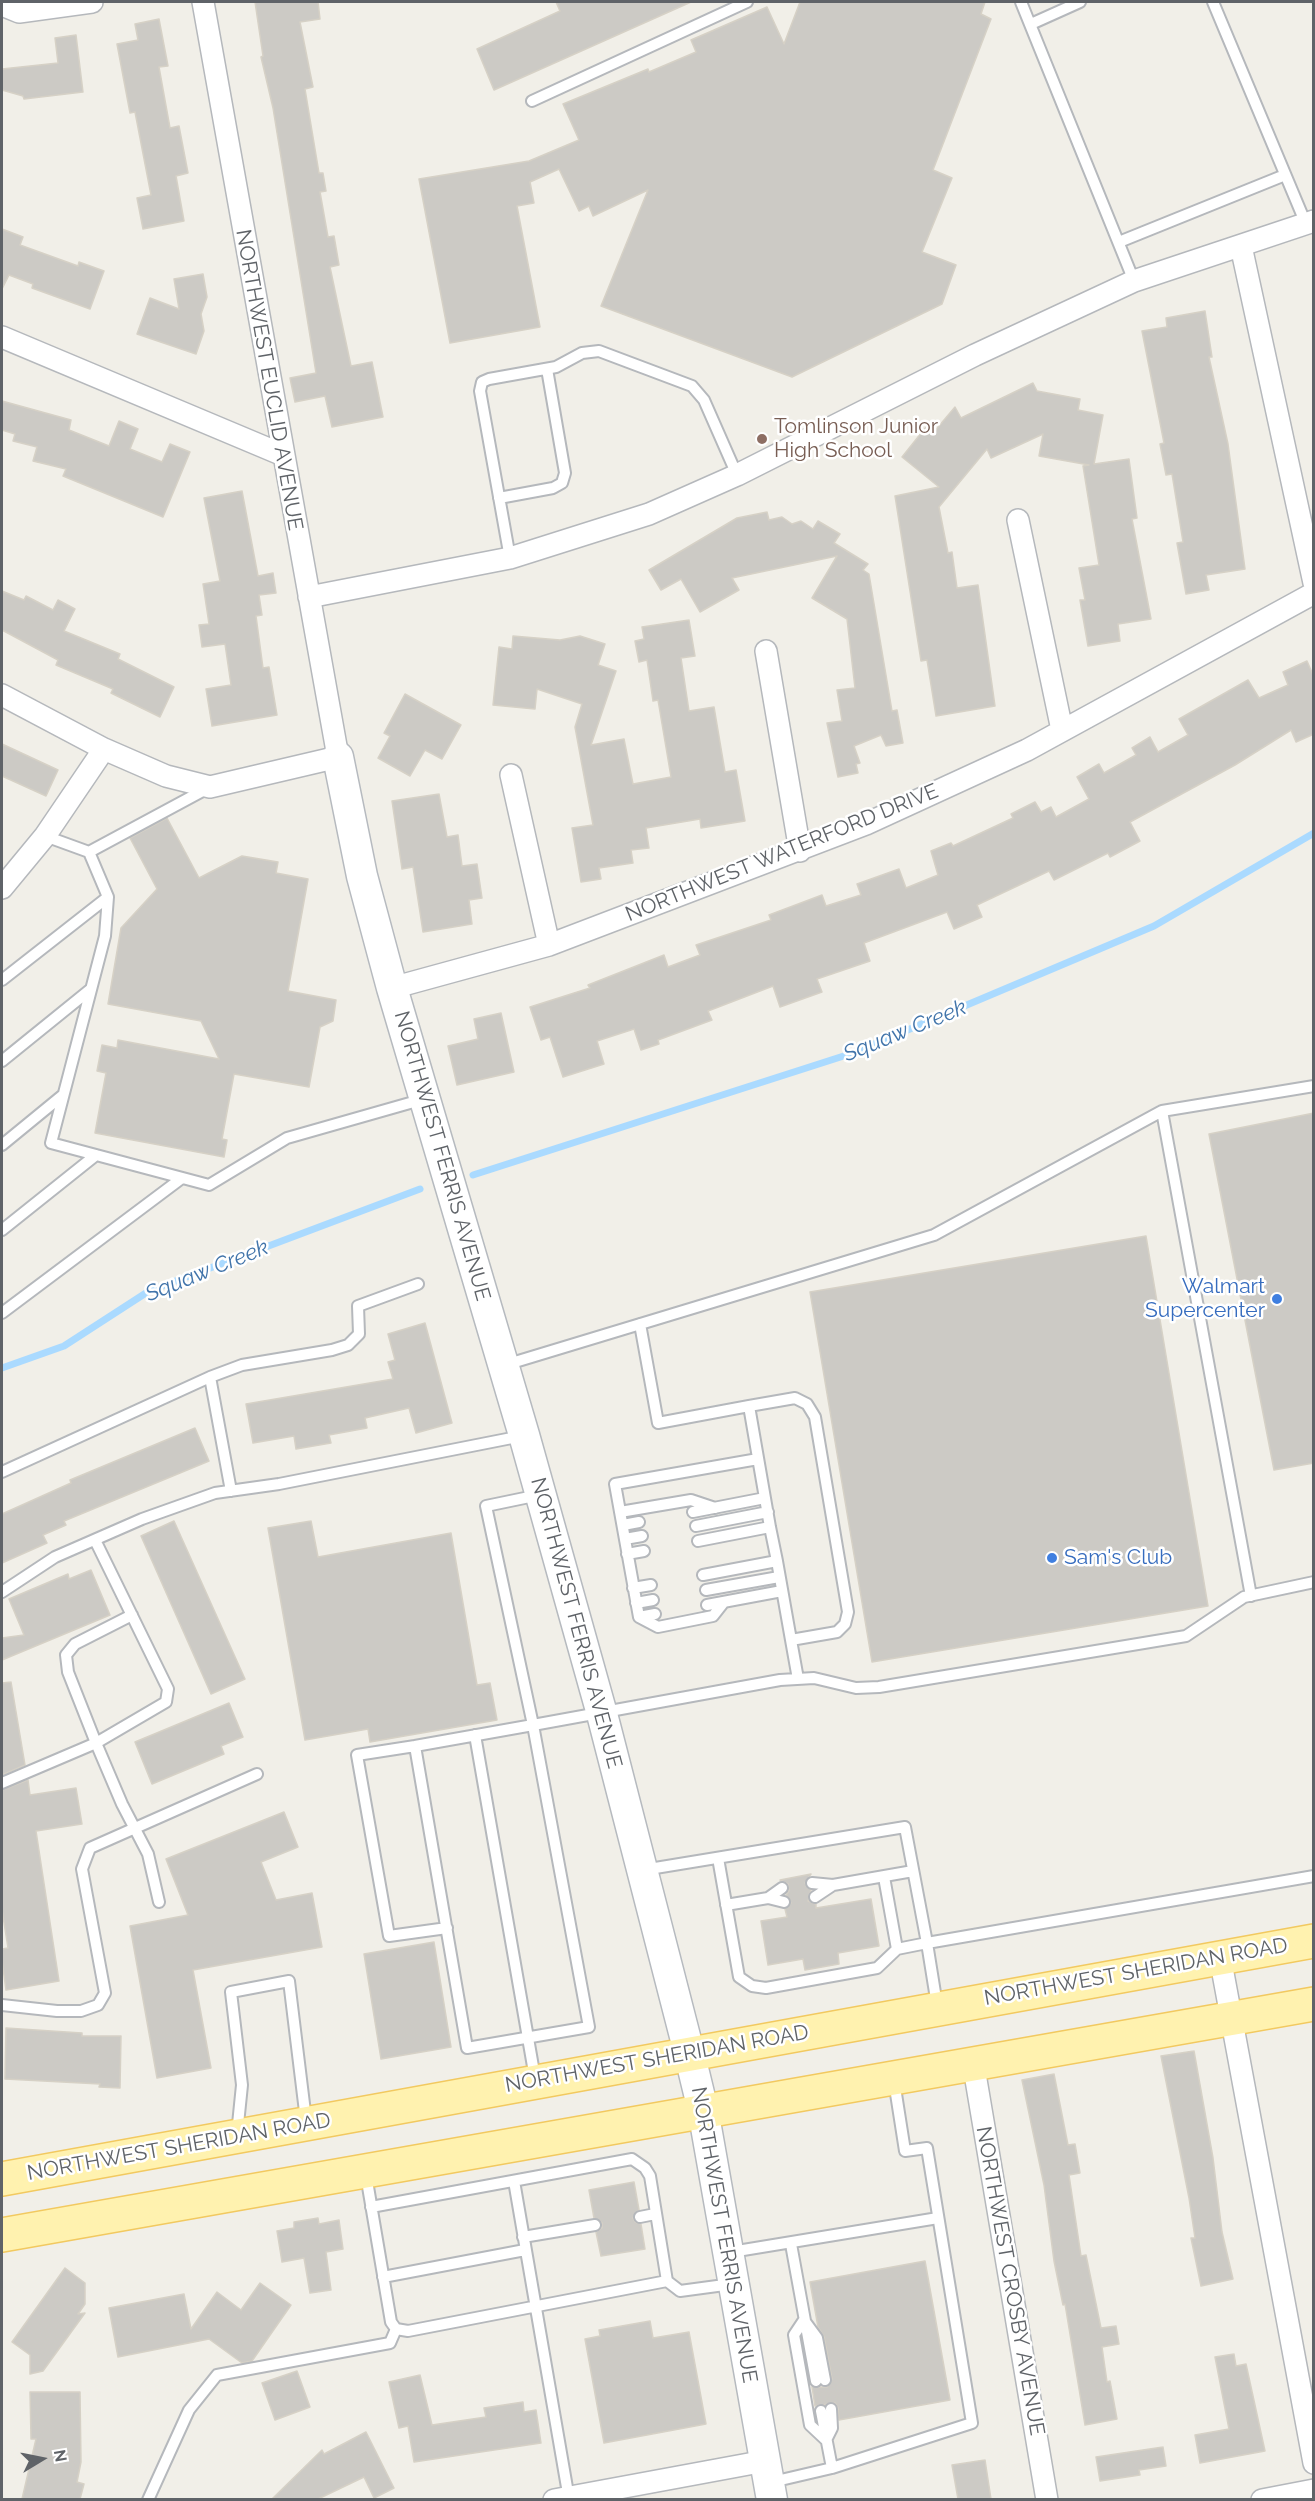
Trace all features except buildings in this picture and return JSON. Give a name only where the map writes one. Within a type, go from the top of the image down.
[{"type":"main road","name":"NORTHWEST SHERIDAN ROAD","points":[[2,2179],[689,2052],[1314,1941]]},
{"type":"main road","points":[[2,2235],[893,2076],[1314,2004]]},
{"type":"street","points":[[2,5],[20,12],[92,2]]},
{"type":"street","name":"NORTHWEST EUCLID AVENUE","points":[[203,2],[338,757]]},
{"type":"street","points":[[309,597],[510,558],[649,514],[736,475],[975,355],[1134,281],[1310,222]]},
{"type":"street","points":[[1241,246],[1314,583]]},
{"type":"street","points":[[2,337],[283,455]]},
{"type":"street","points":[[1018,520],[1062,730]]},
{"type":"street","name":"NORTHWEST WATERFORD DRIVE","points":[[392,988],[549,945],[866,824],[1027,750],[1314,593]]},
{"type":"street","points":[[766,651],[800,850]]},
{"type":"street","points":[[2,695],[104,749],[166,776],[210,787],[338,757]]},
{"type":"street","points":[[2,888],[45,836],[104,749]]},
{"type":"street","name":"NORTHWEST FERRIS AVENUE","points":[[338,757],[362,876],[392,988],[541,1495],[602,1714],[689,2052],[703,2110],[768,2481]]},
{"type":"street","points":[[511,775],[549,945]]},
{"type":"street","points":[[1220,1957],[1314,2463]]},
{"type":"street","name":"NORTHWEST CROSBY AVENUE","points":[[973,2062],[1047,2499]]},
{"type":"street","points":[[564,2499],[768,2481]]},
{"type":"street","points":[[1262,2499],[1314,2490]]},
{"type":"lane","points":[[532,101],[747,2]]},
{"type":"lane","points":[[1022,2],[1134,281]]},
{"type":"lane","points":[[1030,24],[1080,2]]},
{"type":"lane","points":[[1213,2],[1285,175],[1310,222]]},
{"type":"lane","points":[[1119,242],[1285,175]]},
{"type":"lane","points":[[510,558],[480,391],[482,382],[556,367],[582,353],[599,351],[692,386],[704,400],[736,475]]},
{"type":"lane","points":[[499,498],[553,488],[562,483],[565,473],[547,369]]},
{"type":"lane","points":[[88,852],[210,787]]},
{"type":"lane","points":[[45,836],[88,852],[108,897],[105,936],[51,1143],[209,1185],[287,1138],[425,1099]]},
{"type":"lane","points":[[2,980],[108,897]]},
{"type":"lane","points":[[2,1061],[91,989]]},
{"type":"lane","points":[[503,1365],[934,1235],[1162,1111],[1314,1086]]},
{"type":"lane","points":[[2,1144],[63,1095]]},
{"type":"lane","points":[[1162,1111],[1251,1596]]},
{"type":"lane","points":[[2,1230],[96,1155]]},
{"type":"lane","points":[[2,1313],[182,1178]]},
{"type":"lane","points":[[2,1472],[210,1377],[242,1365],[332,1350],[348,1345],[359,1334],[358,1306],[418,1284]]},
{"type":"lane","points":[[640,1324],[658,1423],[795,1398],[807,1404],[815,1417],[848,1612],[845,1624],[837,1632],[791,1640]]},
{"type":"lane","points":[[210,1377],[231,1491]]},
{"type":"lane","points":[[749,1406],[798,1679]]},
{"type":"lane","points":[[2,1592],[55,1557],[215,1493],[279,1484],[524,1435]]},
{"type":"lane","points":[[639,1617],[615,1484],[758,1458]]},
{"type":"lane","points":[[416,1746],[467,2048],[589,2027],[533,1725],[486,1506],[541,1495]]},
{"type":"lane","points":[[693,1512],[765,1498]]},
{"type":"lane","points":[[620,1512],[691,1500],[715,1508]]},
{"type":"lane","points":[[696,1526],[768,1512]]},
{"type":"lane","points":[[623,1525],[639,1522]]},
{"type":"lane","points":[[698,1541],[770,1527]]},
{"type":"lane","points":[[625,1539],[642,1536]]},
{"type":"lane","points":[[2,1783],[96,1743],[166,1702],[168,1689],[95,1540]]},
{"type":"lane","points":[[627,1554],[644,1551]]},
{"type":"lane","points":[[704,1575],[777,1561]]},
{"type":"lane","points":[[706,1590],[779,1577]]},
{"type":"lane","points":[[447,1928],[389,1936],[357,1755],[798,1679],[814,1678],[856,1688],[879,1687],[1186,1636],[1251,1596],[1314,1582]]},
{"type":"lane","points":[[633,1588],[651,1585]]},
{"type":"lane","points":[[707,1605],[782,1591]]},
{"type":"lane","points":[[636,1603],[653,1600]]},
{"type":"lane","points":[[639,1617],[658,1627],[713,1616],[724,1602]]},
{"type":"lane","points":[[639,1617],[655,1614]]},
{"type":"lane","points":[[132,1615],[75,1644],[66,1655],[68,1672],[96,1743],[148,1854],[159,1902]]},
{"type":"lane","points":[[475,1735],[535,2081]]},
{"type":"lane","points":[[2,2005],[57,2011],[81,2011],[98,2005],[105,1993],[82,1869],[90,1848],[257,1774]]},
{"type":"lane","points":[[642,1870],[905,1827],[938,2008]]},
{"type":"lane","points":[[718,1858],[739,1977],[752,1986],[766,1988],[877,1968],[897,1949],[1314,1876]]},
{"type":"lane","points":[[812,1883],[833,1885],[913,1871]]},
{"type":"lane","points":[[884,1877],[897,1949]]},
{"type":"lane","points":[[814,1897],[833,1885]]},
{"type":"lane","points":[[768,1898],[782,1888]]},
{"type":"lane","points":[[726,1905],[768,1898],[784,1902]]},
{"type":"lane","points":[[237,2136],[242,2085],[231,1992],[289,1981],[307,2123]]},
{"type":"lane","points":[[768,2481],[832,2468],[972,2423],[927,2148],[905,2151],[893,2076]]},
{"type":"lane","points":[[371,2207],[632,2159],[645,2168],[650,2176],[667,2281],[680,2291],[732,2284]]},
{"type":"lane","points":[[365,2171],[391,2322],[396,2329],[408,2331],[667,2281]]},
{"type":"lane","points":[[514,2181],[564,2499]]},
{"type":"lane","points":[[640,2217],[656,2214]]},
{"type":"lane","points":[[727,2253],[938,2218]]},
{"type":"lane","points":[[523,2238],[595,2225]]},
{"type":"lane","points":[[791,2244],[804,2320],[817,2338],[820,2381]]},
{"type":"lane","points":[[383,2277],[525,2250]]},
{"type":"lane","points":[[804,2320],[794,2335],[810,2425],[826,2440],[832,2468]]},
{"type":"lane","points":[[148,2499],[189,2410],[217,2376],[390,2343],[396,2329]]},
{"type":"lane","points":[[826,2410],[832,2428],[826,2440]]},
{"type":"waterway","name":"Squaw Creek","points":[[473,1175],[853,1053],[1154,926],[1314,833]]},
{"type":"waterway","name":"Squaw Creek","points":[[2,1368],[64,1346],[149,1291],[420,1189]]},
{"type":"place","name":"Tomlinson Junior High School","points":[[762,439]]},
{"type":"place","name":"Walmart Supercenter","points":[[1277,1299]]},
{"type":"place","name":"Sam's Club","points":[[1052,1558]]}]
